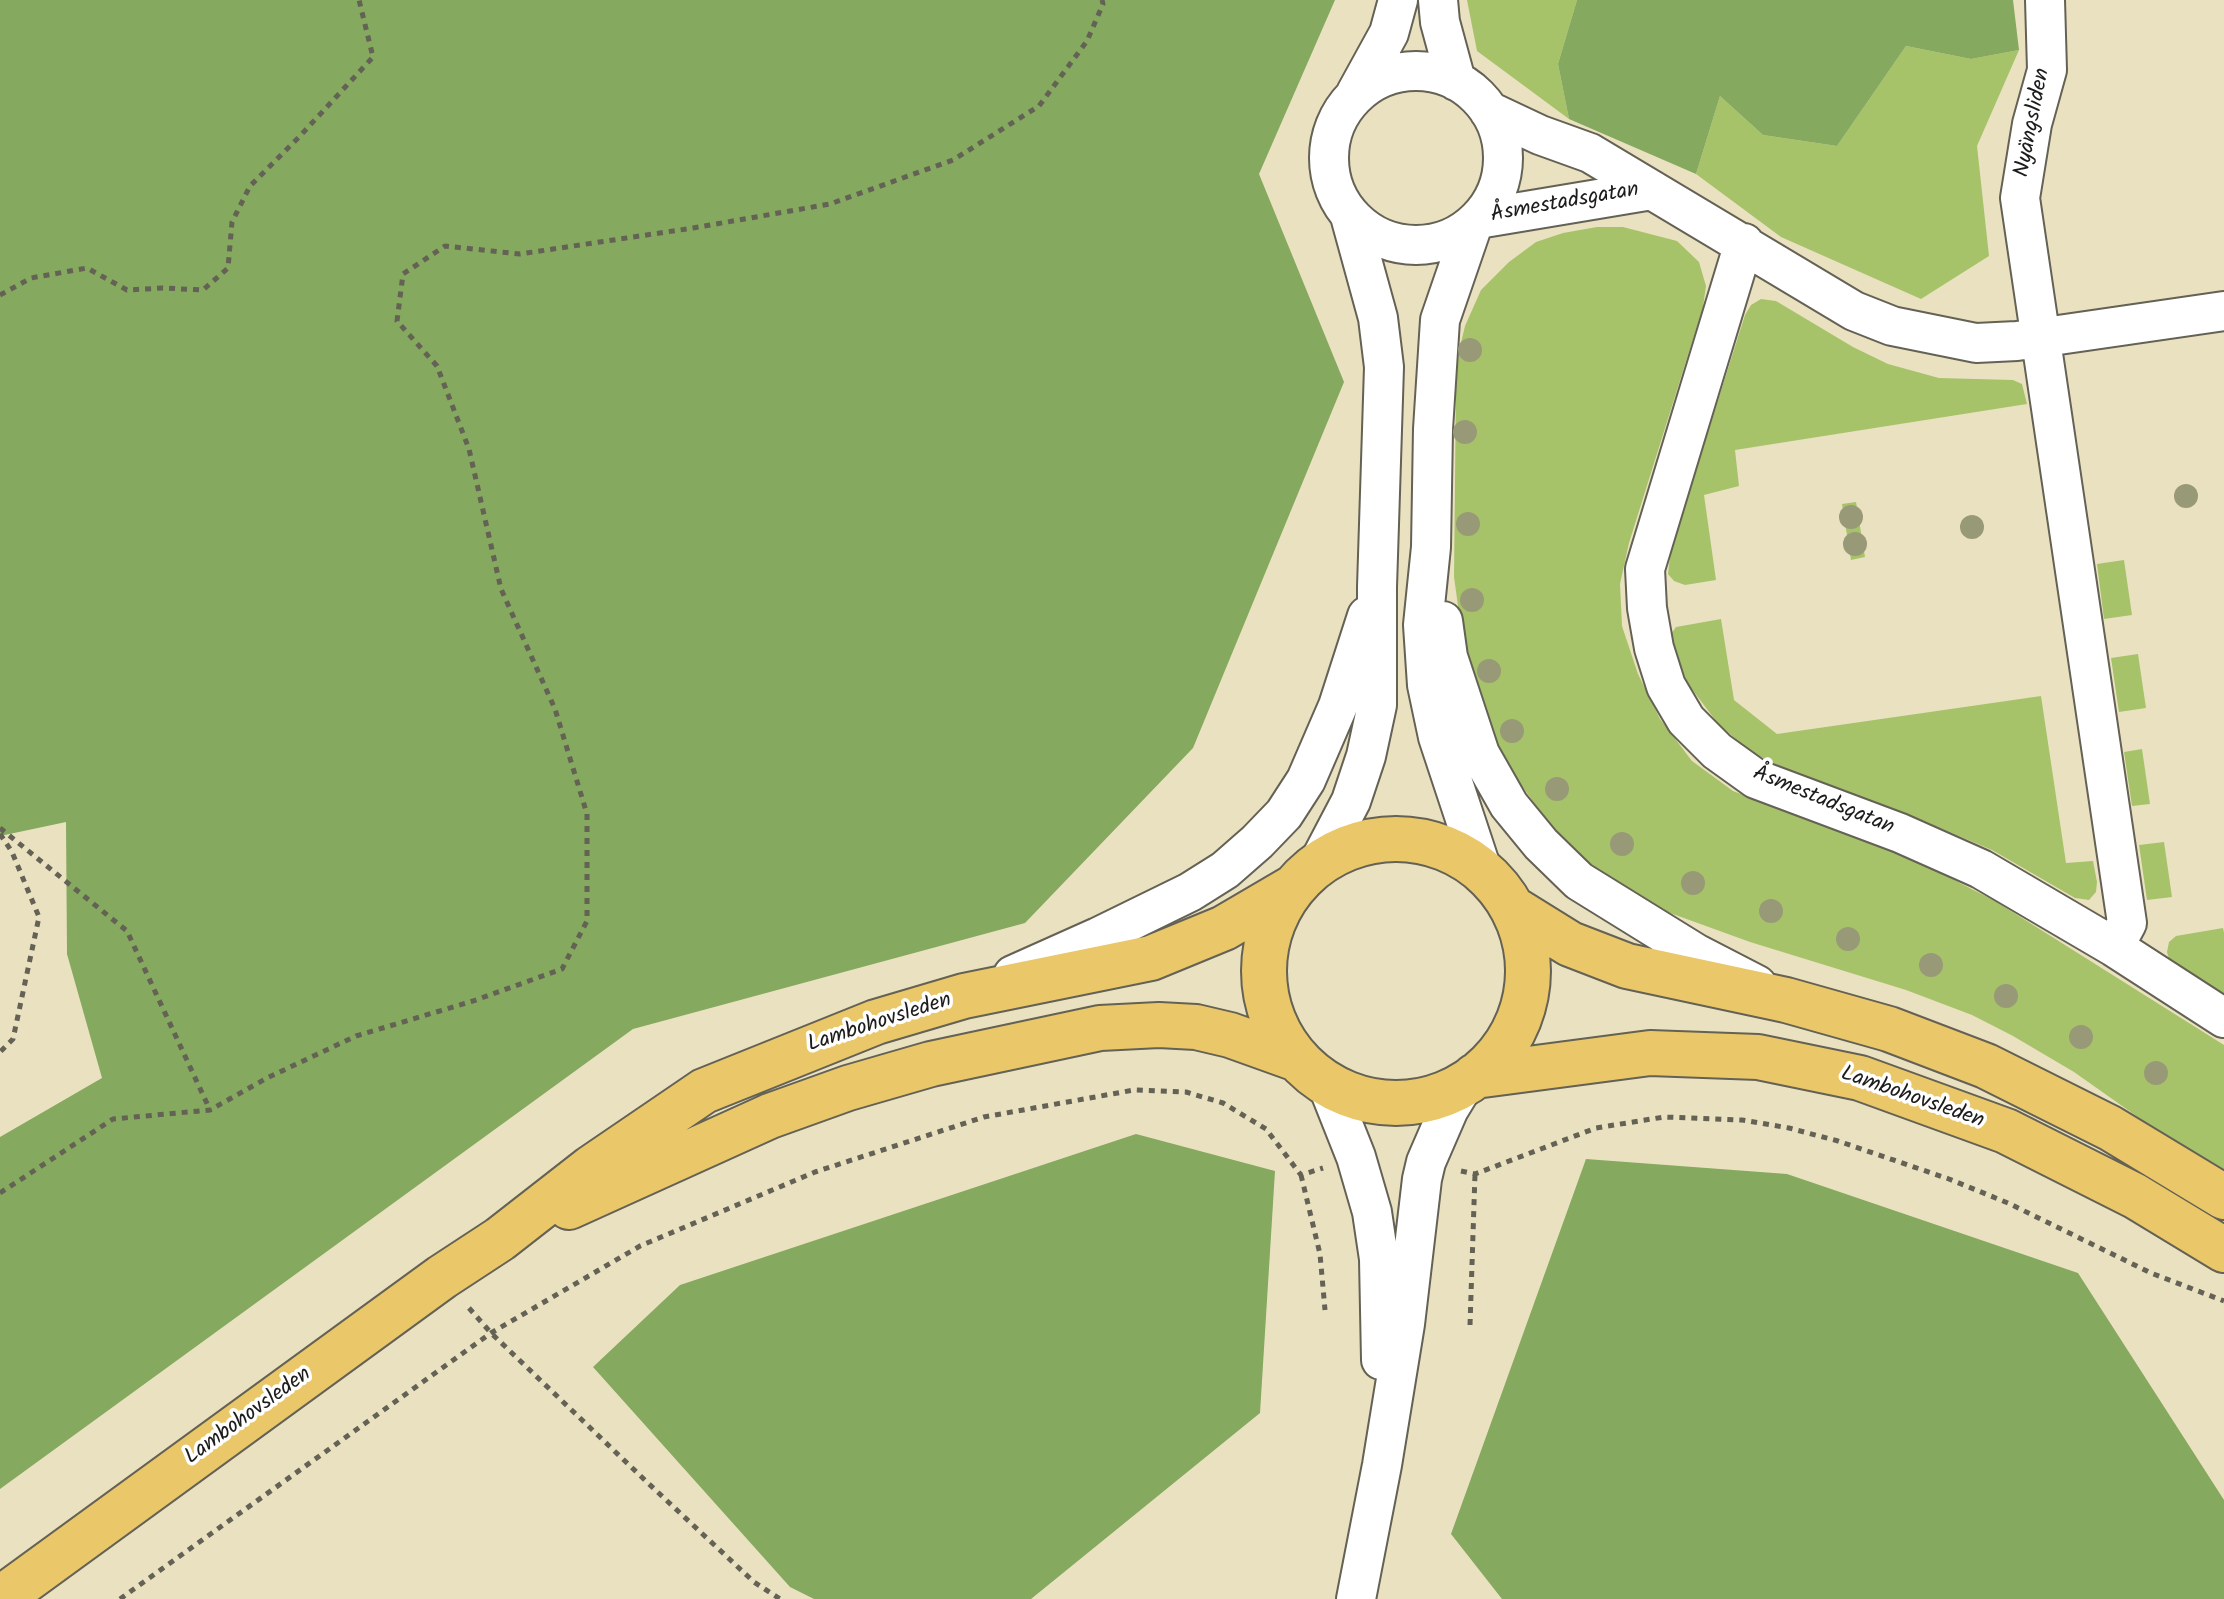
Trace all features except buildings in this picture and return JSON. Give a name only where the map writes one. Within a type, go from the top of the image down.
[{"type":"main road","points":[[1405,839],[1441,847],[1482,870],[1499,887],[1512,908],[1523,933],[1528,959],[1524,1005],[1509,1041],[1490,1065],[1445,1094],[1401,1103],[1362,1099],[1312,1071],[1278,1031],[1267,1001],[1264,972],[1269,936],[1279,910],[1306,876],[1352,847],[1378,840],[1405,839]]},
{"type":"main road","name":"Lambohovsleden","points":[[0,1599],[442,1277],[500,1239],[591,1168],[704,1091],[876,1022],[964,996],[1151,958],[1224,928],[1306,876]]},
{"type":"main road","points":[[1512,908],[1570,944],[1627,966],[1786,1000],[1889,1029],[1986,1066],[2110,1128],[2224,1197]]},
{"type":"main road","name":"Lambohovsleden","points":[[500,1239],[770,1116],[848,1088],[931,1064],[1100,1028],[1196,1027],[1230,1035],[1312,1071]]},
{"type":"main road","name":"Lambohovsleden","points":[[1469,1081],[1650,1053],[1758,1057],[1860,1078],[2006,1131],[2135,1196],[2224,1250]]},
{"type":"street","points":[[1306,876],[1351,801],[1366,756],[1377,705],[1382,341],[1350,216],[1331,182],[1329,144],[1343,108],[1356,93],[1389,33],[1398,0]]},
{"type":"street","points":[[1438,0],[1440,22],[1456,81]]},
{"type":"street","name":"Nyängsliden","points":[[2042,338],[2020,198],[2032,124],[2047,70],[2045,0]]},
{"type":"street","points":[[1350,216],[1377,236],[1393,243],[1410,245],[1444,241],[1476,221],[1493,199],[1502,170],[1501,139],[1489,111],[1469,89],[1456,81],[1430,72],[1404,71],[1387,75],[1356,93]]},
{"type":"street","name":"Åsmestadsgatan","points":[[1489,111],[1540,135],[1590,153],[1854,311],[1892,326],[1976,343],[2042,338],[2224,311]]},
{"type":"street","name":"Åsmestadsgatan","points":[[1482,870],[1438,737],[1427,685],[1423,625],[1431,547],[1433,429],[1440,320],[1476,221],[1652,190]]},
{"type":"street","name":"Åsmestadsgatan","points":[[1744,243],[1645,569],[1647,608],[1654,648],[1666,686],[1686,720],[1717,751],[1756,779],[1900,833],[1981,869],[2114,947],[2224,1018]]},
{"type":"street","points":[[2042,338],[2127,923],[2114,947]]},
{"type":"street","points":[[1431,547],[1448,657],[1455,681],[1480,754],[1509,805],[1541,844],[1579,881],[1697,954],[1786,1000]]},
{"type":"street","points":[[964,996],[1098,937],[1190,892],[1225,870],[1257,842],[1284,814],[1306,780],[1338,706],[1377,587]]},
{"type":"street","points":[[1312,1071],[1356,1157],[1372,1212],[1379,1259],[1382,1465]]},
{"type":"street","points":[[1356,1599],[1405,1324],[1422,1179],[1426,1162],[1469,1081]]},
{"type":"path","points":[[0,295],[31,278],[87,268],[127,290],[203,290],[228,268],[232,222],[250,186],[373,57],[359,0]]},
{"type":"path","points":[[0,1193],[113,1119],[210,1110],[267,1078],[356,1036],[473,1001],[562,969],[587,921],[587,814],[555,709],[501,589],[469,449],[437,366],[397,321],[403,274],[445,246],[520,254],[693,228],[830,204],[953,160],[1039,106],[1087,41],[1102,0]]},
{"type":"path","points":[[0,828],[127,931],[210,1110]]},
{"type":"path","points":[[0,834],[12,852],[39,917],[13,1039],[0,1052]]},
{"type":"path","points":[[120,1599],[491,1333],[640,1246],[815,1172],[984,1117],[1134,1090],[1186,1092],[1223,1103],[1266,1129],[1301,1175],[1320,1254],[1325,1310]]},
{"type":"path","points":[[1426,1162],[1475,1174],[1596,1128],[1664,1117],[1706,1118],[1789,1128],[1838,1141],[1949,1179],[2008,1203],[2151,1273],[2224,1301]]},
{"type":"path","points":[[1301,1175],[1356,1157]]},
{"type":"path","points":[[1470,1325],[1475,1174]]},
{"type":"path","points":[[442,1277],[491,1333],[754,1582],[780,1599]]},
{"type":"green space","points":[[0,0],[1335,0],[1259,174],[1344,382],[1193,748],[1025,923],[633,1029],[0,1489],[0,1137],[102,1078],[67,954],[66,822],[0,836]]},
{"type":"green space","points":[[1467,0],[1577,0],[1558,64],[1569,119],[1477,51]]},
{"type":"green space","points":[[1577,0],[2013,0],[2019,50],[1971,59],[1906,46],[1837,146],[1763,135],[1720,96],[1696,174],[1569,119],[1558,64]]},
{"type":"green space","points":[[1906,46],[1971,59],[2019,50],[1977,146],[1989,256],[1921,299],[1781,237],[1696,174],[1720,96],[1763,135],[1837,146]]},
{"type":"green space","points":[[1597,227],[1623,227],[1677,241],[1699,262],[1706,286],[1703,307],[1629,543],[1620,584],[1622,626],[1638,674],[1660,719],[1692,761],[1733,791],[1919,862],[1995,901],[2224,1045],[2224,1171],[2193,1156],[2074,1072],[1972,1015],[1906,990],[1750,942],[1648,905],[1589,864],[1552,828],[1522,786],[1494,743],[1472,684],[1462,635],[1454,577],[1459,351],[1465,326],[1481,290],[1509,262],[1536,242]]},
{"type":"green space","points":[[1761,299],[1776,301],[1888,364],[1939,378],[2013,380],[2022,384],[2027,404],[1735,450],[1739,486],[1704,495],[1716,580],[1685,585],[1674,581],[1668,574],[1671,549],[1745,315],[1751,305]]},
{"type":"green space","points":[[1856,502],[1865,557],[1851,560],[1842,504]]},
{"type":"green space","points":[[2124,560],[2132,615],[2104,619],[2097,564]]},
{"type":"green space","points":[[1721,619],[1734,700],[1777,734],[2041,696],[2066,863],[2093,861],[2096,892],[2089,900],[2075,898],[1992,850],[1753,753],[1719,725],[1688,684],[1670,641],[1676,627]]},
{"type":"green space","points":[[2138,654],[2146,708],[2119,712],[2111,658]]},
{"type":"green space","points":[[2142,749],[2150,804],[2132,806],[2124,752]]},
{"type":"green space","points":[[2164,842],[2172,897],[2147,900],[2139,845]]},
{"type":"green space","points":[[2223,928],[2224,994],[2169,959],[2167,952],[2169,942],[2176,936]]},
{"type":"green space","points":[[1136,1134],[1275,1171],[1260,1413],[1031,1599],[814,1599],[790,1587],[593,1367],[680,1285]]},
{"type":"green space","points":[[1586,1159],[1787,1174],[2078,1273],[2224,1500],[2224,1599],[1502,1599],[1451,1534]]}]
